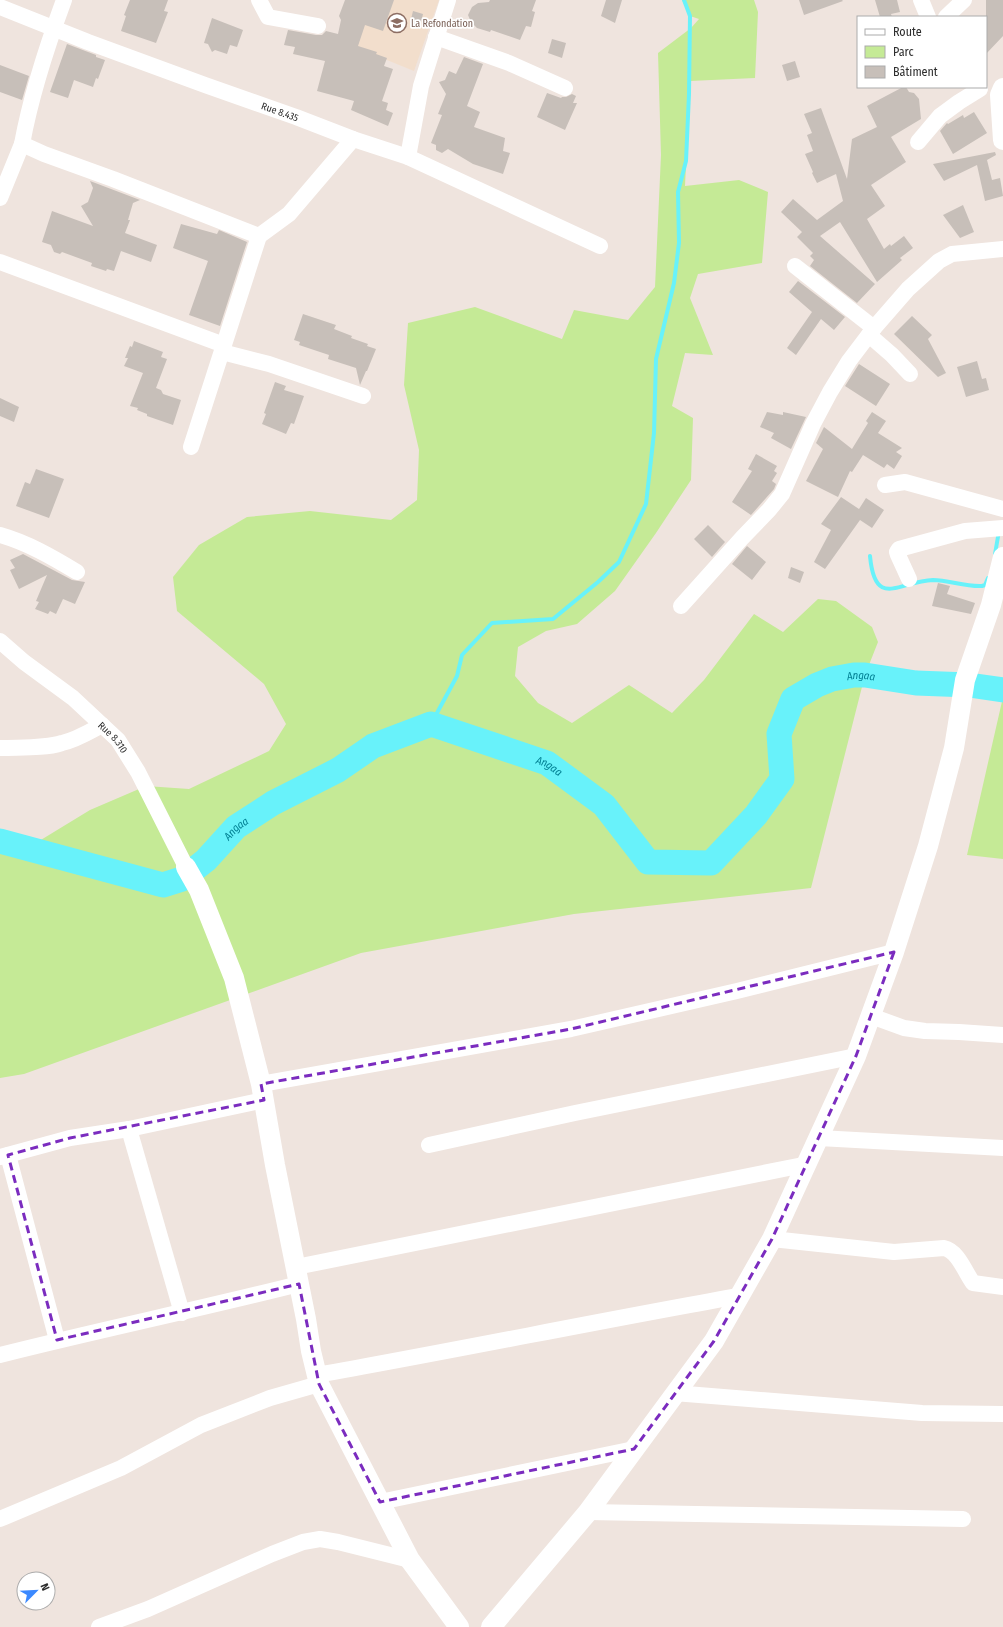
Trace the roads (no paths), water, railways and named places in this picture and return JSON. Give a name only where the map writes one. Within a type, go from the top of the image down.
[{"type":"street","points":[[0,198],[22,144],[26,120],[64,0]]},
{"type":"street","points":[[259,0],[268,17],[318,26]]},
{"type":"street","points":[[408,157],[421,86],[448,0]]},
{"type":"street","points":[[921,0],[928,16]]},
{"type":"street","points":[[947,16],[964,0]]},
{"type":"street","name":"Rue 8.435","points":[[0,7],[88,42],[353,139],[408,157],[600,246]]},
{"type":"street","points":[[436,37],[509,63],[565,88]]},
{"type":"street","points":[[918,142],[940,116],[979,88],[1002,92],[1003,140]]},
{"type":"street","points":[[191,447],[259,236],[289,214],[353,139]]},
{"type":"street","points":[[22,144],[44,154],[113,179],[259,236]]},
{"type":"street","points":[[682,606],[782,494],[813,424],[830,392],[849,361],[908,288],[939,261],[952,254],[1003,249]]},
{"type":"street","points":[[0,262],[223,348],[363,396]]},
{"type":"street","points":[[795,266],[872,332],[910,374]]},
{"type":"street","points":[[885,485],[905,482],[1003,509]]},
{"type":"street","points":[[909,579],[897,552],[899,549],[965,531],[1003,528]]},
{"type":"street","points":[[0,535],[15,539],[46,553],[77,572]]},
{"type":"street","points":[[491,1627],[588,1512],[714,1341],[738,1296],[772,1239],[808,1164],[856,1056],[894,952],[928,846],[954,748],[965,680],[991,605],[1003,557]]},
{"type":"street","name":"Rue 8.310","points":[[0,641],[24,662],[73,698],[118,740],[138,772],[186,867]]},
{"type":"street","points":[[0,748],[62,744],[84,735],[102,725]]},
{"type":"street","points":[[186,867],[198,890],[234,978],[262,1092],[318,1380],[410,1560],[459,1627]]},
{"type":"street","points":[[57,1340],[4,1156],[70,1138],[129,1129],[262,1092],[571,1029],[737,991],[894,952]]},
{"type":"street","points":[[871,1016],[904,1028],[925,1031],[1003,1034]]},
{"type":"street","points":[[429,1145],[567,1115],[856,1056]]},
{"type":"street","points":[[129,1129],[182,1313]]},
{"type":"street","points":[[819,1138],[1003,1148]]},
{"type":"street","points":[[0,1355],[57,1340],[182,1313],[298,1276],[808,1164]]},
{"type":"street","points":[[772,1239],[894,1252],[944,1248],[950,1249],[955,1253],[973,1284],[1003,1287]]},
{"type":"street","points":[[0,1520],[121,1468],[201,1426],[318,1380],[613,1319],[738,1296]]},
{"type":"street","points":[[674,1394],[922,1413],[1003,1414]]},
{"type":"street","points":[[380,1502],[634,1449]]},
{"type":"street","points":[[588,1512],[963,1520]]},
{"type":"street","points":[[99,1627],[148,1609],[272,1554],[303,1542],[320,1539],[338,1542],[410,1560]]},
{"type":"waterway","points":[[431,724],[457,676],[462,655],[492,623],[553,619],[598,582],[619,562],[646,504],[654,433],[656,359],[674,283],[679,243],[678,192],[686,161],[690,16],[684,0]]},
{"type":"waterway","points":[[995,554],[999,531]]},
{"type":"waterway","points":[[870,556],[873,573],[877,583],[883,588],[891,589],[921,581],[933,580],[982,586],[985,585],[988,578]]},
{"type":"waterway","name":"Angaa","points":[[0,841],[163,885],[182,879],[206,860],[236,827],[273,803],[338,770],[373,746],[431,724],[547,763],[604,805],[648,862],[711,863],[756,815],[782,779],[779,734],[793,699],[817,685],[832,679],[854,675],[865,675],[916,683],[969,685],[1003,690]]},
{"type":"place","name":"La Refondation","points":[[397,23]]}]
